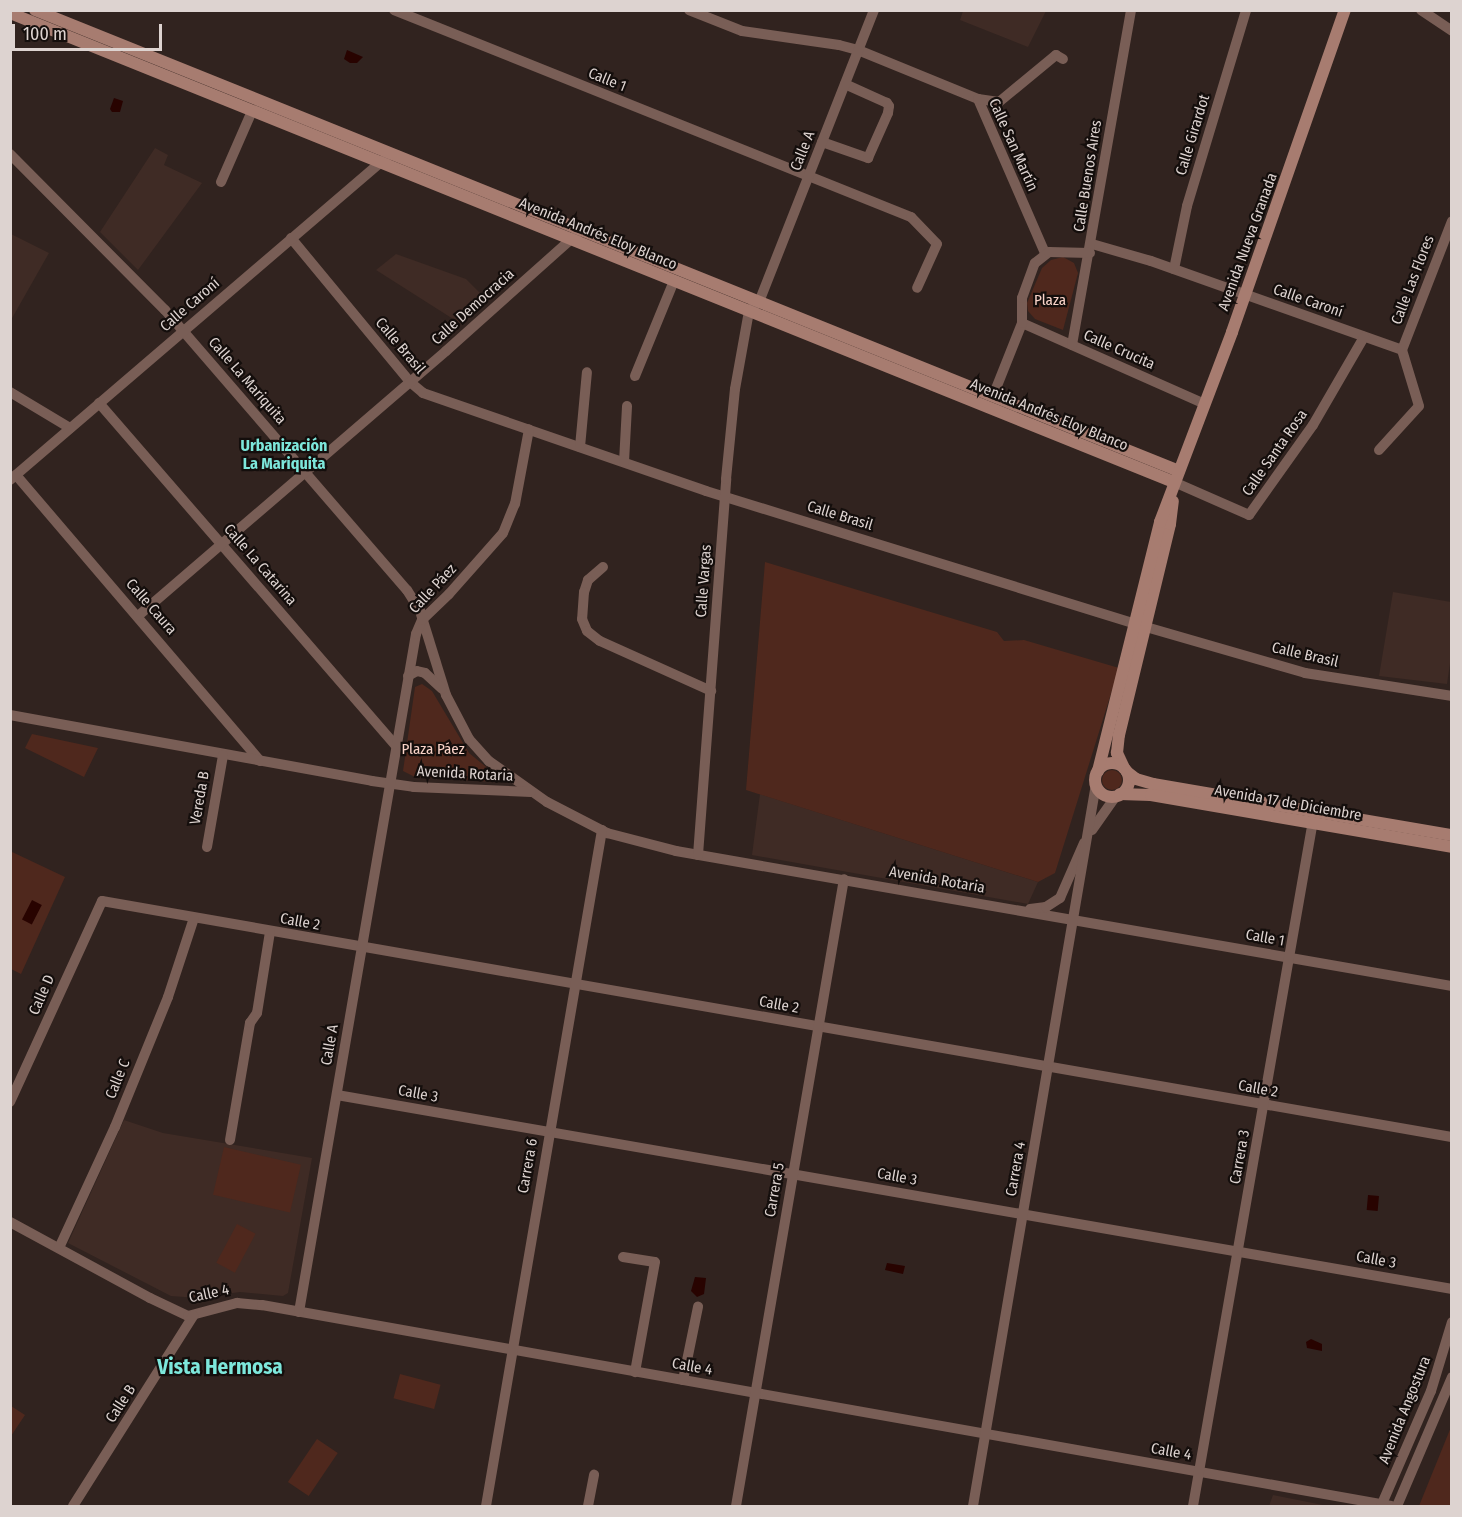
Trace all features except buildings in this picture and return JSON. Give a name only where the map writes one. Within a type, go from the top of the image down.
[{"type":"street","name":"Avenida Andrés Eloy Blanco","points":[[35,10],[993,396],[1177,477]]},
{"type":"street","name":"Calle 1","points":[[394,10],[808,178],[911,217],[937,244],[917,288]]},
{"type":"street","points":[[689,10],[742,31],[858,50]]},
{"type":"street","name":"Calle A","points":[[759,302],[874,10]]},
{"type":"street","name":"Calle Buenos Aires","points":[[1072,345],[1091,248],[1131,10]]},
{"type":"street","name":"Calle Girardot","points":[[1173,269],[1187,206],[1246,10]]},
{"type":"street","name":"Avenida Nueva Granada","points":[[1125,770],[1117,748],[1160,522],[1245,295],[1345,10]]},
{"type":"street","points":[[1421,10],[1452,31]]},
{"type":"street","name":"Avenida Andrés Eloy Blanco","points":[[16,13],[252,111],[749,311],[1177,477]]},
{"type":"street","name":"Calle San Martín","points":[[858,50],[978,99],[1044,253]]},
{"type":"street","points":[[978,99],[999,102],[1056,55],[1063,59]]},
{"type":"street","points":[[822,142],[868,158],[888,113],[889,106],[886,103],[845,84]]},
{"type":"street","points":[[221,182],[252,111]]},
{"type":"street","name":"Calle La Mariquita","points":[[10,154],[183,330],[407,590],[422,620],[446,695],[464,730],[479,751],[531,792]]},
{"type":"street","name":"Calle Caroní","points":[[14,477],[390,154]]},
{"type":"street","name":"Calle Las Flores","points":[[1402,350],[1452,221]]},
{"type":"street","name":"Calle Democracia","points":[[138,616],[410,382],[581,230]]},
{"type":"street","name":"Calle Brasil","points":[[291,238],[410,382],[423,393],[725,497],[1141,625],[1305,673],[1452,696]]},
{"type":"street","name":"Calle Caroní","points":[[1091,248],[1173,269],[1402,350]]},
{"type":"street","points":[[993,396],[1022,323],[1020,305],[1023,291],[1035,263],[1044,253],[1091,248]]},
{"type":"street","points":[[635,376],[674,281]]},
{"type":"street","points":[[749,311],[759,302]]},
{"type":"street","name":"Calle Vargas","points":[[698,855],[735,389],[749,311]]},
{"type":"street","name":"Calle Crucita","points":[[1022,323],[1205,404]]},
{"type":"street","name":"Calle Santa Rosa","points":[[1177,477],[1249,515],[1313,425],[1364,337]]},
{"type":"street","points":[[1379,450],[1419,406],[1402,350]]},
{"type":"street","points":[[580,447],[587,372]]},
{"type":"street","points":[[10,392],[70,428]]},
{"type":"street","name":"Calle La Catarina","points":[[99,403],[398,747]]},
{"type":"street","points":[[624,462],[627,406]]},
{"type":"street","name":"Calle Páez","points":[[392,784],[416,634],[422,620],[449,594],[503,533],[515,504],[530,429]]},
{"type":"street","name":"Calle Caura","points":[[14,477],[138,616],[260,761]]},
{"type":"street","points":[[603,567],[592,575],[584,592],[582,620],[587,631],[600,641],[711,691]]},
{"type":"street","name":"Avenida Nueva Granada","points":[[1097,777],[1141,625]]},
{"type":"street","points":[[408,676],[417,672],[425,673],[446,695]]},
{"type":"street","name":"Avenida Rotaria","points":[[10,715],[392,784],[531,792],[602,830],[641,844],[1073,920]]},
{"type":"street","name":"Vereda B","points":[[207,847],[223,755]]},
{"type":"street","points":[[1108,764],[1117,764],[1125,770],[1128,784],[1118,795],[1103,794],[1097,777],[1108,764]]},
{"type":"street","name":"Avenida 17 de Diciembre","points":[[1125,770],[1136,779],[1153,784],[1452,847]]},
{"type":"street","name":"Carrera 4","points":[[973,1506],[1097,777]]},
{"type":"street","name":"Calle A","points":[[299,1312],[392,784]]},
{"type":"street","name":"Avenida 17 de Diciembre","points":[[1118,795],[1151,795],[1452,835]]},
{"type":"street","name":"Carrera 4","points":[[1088,837],[1118,795]]},
{"type":"street","name":"Carrera 3","points":[[1193,1506],[1313,817]]},
{"type":"street","name":"Carrera 6","points":[[486,1506],[602,830]]},
{"type":"street","name":"Avenida Rotaria","points":[[1016,909],[1039,909],[1057,901],[1063,892],[1073,863],[1088,837]]},
{"type":"street","name":"Carrera 5","points":[[736,1506],[844,879]]},
{"type":"street","name":"Calle 2","points":[[102,901],[1452,1137]]},
{"type":"street","name":"Calle D","points":[[10,1102],[16,1077],[102,901]]},
{"type":"street","name":"Calle C","points":[[59,1248],[115,1127],[168,998],[194,918]]},
{"type":"street","name":"Calle 1","points":[[1073,920],[1452,986]]},
{"type":"street","points":[[230,1140],[250,1023],[257,1013],[270,932]]},
{"type":"street","name":"Calle 3","points":[[337,1095],[1452,1289]]},
{"type":"street","name":"Calle 4","points":[[10,1222],[150,1298],[180,1313],[193,1316],[237,1303],[299,1312],[1384,1506]]},
{"type":"street","points":[[623,1257],[655,1262],[635,1372]]},
{"type":"street","points":[[683,1380],[698,1307]]},
{"type":"street","name":"Calle B","points":[[73,1506],[193,1316]]},
{"type":"street","name":"Avenida Angostura","points":[[1384,1506],[1431,1391],[1452,1322]]},
{"type":"street","name":"Avenida Angostura","points":[[1397,1506],[1452,1377]]},
{"type":"street","points":[[588,1506],[594,1475]]},
{"type":"shaded area","points":[[963,10],[1046,11],[1028,47],[960,20]]},
{"type":"shaded area","points":[[347,50],[363,57],[357,63],[350,63],[344,59]]},
{"type":"shaded area","points":[[114,98],[123,101],[120,112],[112,112],[110,109]]},
{"type":"shaded area","points":[[155,148],[168,155],[164,165],[202,183],[138,270],[100,232]]},
{"type":"shaded area","points":[[11,234],[49,253],[11,320]]},
{"type":"shaded area","points":[[396,254],[466,279],[487,300],[461,324],[376,270]]},
{"type":"shaded area","points":[[1393,592],[1451,602],[1451,657],[1447,684],[1379,676]]},
{"type":"shaded area","points":[[760,794],[1038,882],[1028,904],[752,855]]},
{"type":"shaded area","points":[[32,900],[42,905],[32,925],[22,920]]},
{"type":"shaded area","points":[[124,1120],[163,1133],[312,1158],[288,1293],[283,1296],[240,1292],[198,1298],[171,1296],[68,1243]]},
{"type":"shaded area","points":[[1368,1195],[1379,1196],[1378,1211],[1367,1210]]},
{"type":"shaded area","points":[[887,1263],[905,1266],[903,1274],[885,1270]]},
{"type":"shaded area","points":[[695,1277],[706,1278],[704,1294],[697,1297],[691,1291]]},
{"type":"shaded area","points":[[1311,1339],[1322,1344],[1322,1351],[1307,1348],[1306,1342]]},
{"type":"shaded area","points":[[1273,1495],[1328,1506],[1269,1506]]},
{"type":"green space","name":"Plaza","points":[[1063,257],[1074,263],[1078,273],[1063,330],[1035,319],[1028,311],[1027,303],[1042,268],[1051,260]]},
{"type":"green space","points":[[765,562],[997,632],[1004,641],[1024,640],[1119,668],[1055,873],[1038,882],[746,790]]},
{"type":"green space","name":"Plaza Páez","points":[[422,684],[432,691],[469,753],[497,776],[496,782],[415,777],[403,771],[415,687]]},
{"type":"green space","points":[[32,734],[98,748],[84,777],[25,748]]},
{"type":"green space","points":[[1112,770],[1119,773],[1122,780],[1119,787],[1112,790],[1105,787],[1102,780],[1105,773]]},
{"type":"green space","points":[[10,851],[65,877],[21,974],[11,969]]},
{"type":"green space","points":[[224,1147],[301,1165],[290,1213],[213,1195]]},
{"type":"green space","points":[[237,1224],[256,1234],[235,1273],[216,1263]]},
{"type":"green space","points":[[400,1374],[441,1385],[434,1409],[394,1398]]},
{"type":"green space","points":[[11,1406],[25,1415],[11,1436]]},
{"type":"green space","points":[[1451,1427],[1451,1506],[1419,1506]]},
{"type":"green space","points":[[317,1439],[338,1453],[309,1496],[288,1482]]},
{"type":"district","name":"Urbanización La Mariquita","points":[[284,455]]},
{"type":"district","name":"Vista Hermosa","points":[[220,1367]]}]
